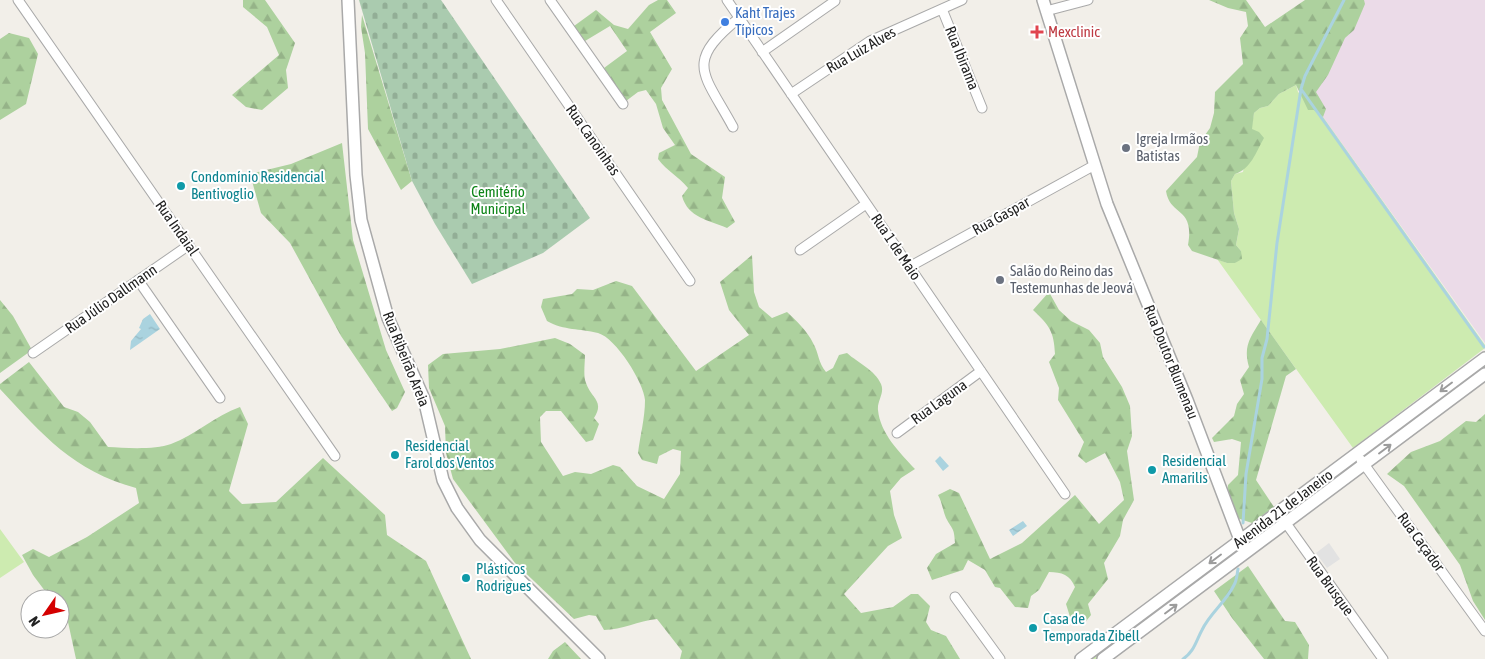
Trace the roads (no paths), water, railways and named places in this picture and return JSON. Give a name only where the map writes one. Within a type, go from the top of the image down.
[{"type":"street","name":"Rua Indaial","points":[[18,0],[336,456]]},
{"type":"street","name":"Rua Ribeirão Areia","points":[[348,0],[356,175],[361,220],[388,318],[424,400],[443,480],[457,508],[480,540],[599,659]]},
{"type":"street","name":"Rua Canoinhas","points":[[496,0],[690,281]]},
{"type":"street","points":[[550,0],[622,104]]},
{"type":"street","name":"Rua 1 de Maio","points":[[727,0],[1065,494]]},
{"type":"street","name":"Rua Luiz Alves","points":[[791,94],[870,41],[962,0]]},
{"type":"street","points":[[1045,6],[1088,0]]},
{"type":"street","points":[[762,52],[835,1]]},
{"type":"street","name":"Rua Doutor Blumenau","points":[[1045,6],[1093,166],[1187,400],[1245,553]]},
{"type":"street","name":"Rua Ibirama","points":[[942,9],[982,108]]},
{"type":"street","points":[[732,127],[710,85],[703,66],[708,49],[713,41],[739,18]]},
{"type":"street","name":"Rua Gaspar","points":[[909,266],[1093,166]]},
{"type":"street","points":[[800,250],[866,204]]},
{"type":"street","name":"Rua Júlio Dallmann","points":[[33,353],[189,245]]},
{"type":"street","points":[[138,280],[220,398]]},
{"type":"street","name":"Avenida 21 de Janeiro","points":[[1081,659],[1485,358]]},
{"type":"street","name":"Rua Laguna","points":[[897,433],[981,371]]},
{"type":"street","name":"Avenida 21 de Janeiro","points":[[1103,659],[1485,374]]},
{"type":"street","name":"Rua Caçador","points":[[1356,454],[1485,630]]},
{"type":"street","name":"Rua Brusque","points":[[1278,512],[1383,659]]},
{"type":"street","points":[[955,598],[1000,659]]},
{"type":"street","points":[[1146,611],[1153,622]]},
{"type":"water","points":[[150,314],[160,329],[130,350],[131,341],[141,329],[139,328],[143,319]]},
{"type":"water","points":[[940,456],[949,466],[943,471],[935,461]]},
{"type":"water","points":[[1023,521],[1027,526],[1013,536],[1009,530]]},
{"type":"waterway","points":[[1243,523],[1246,474],[1262,379],[1262,358],[1267,339],[1277,243],[1301,89],[1305,76],[1344,0]]},
{"type":"waterway","points":[[1301,89],[1484,347]]},
{"type":"waterway","points":[[1183,659],[1192,650],[1209,618],[1231,591],[1236,581],[1238,569]]},
{"type":"place","name":"Kaht Trajes Típicos","points":[[725,22]]},
{"type":"place","name":"Mexclinic","points":[[1037,32]]},
{"type":"place","name":"Igreja Irmãos Batistas","points":[[1126,148]]},
{"type":"place","name":"Condomínio Residencial Bentivoglio","points":[[181,186]]},
{"type":"place","name":"Salão do Reino das Testemunhas de Jeová","points":[[1000,280]]},
{"type":"place","name":"Residencial Farol dos Ventos","points":[[395,455]]},
{"type":"place","name":"Residencial Amarilis","points":[[1152,470]]},
{"type":"place","name":"Plásticos Rodrigues","points":[[466,578]]},
{"type":"place","name":"Casa de Temporada Zibell","points":[[1033,628]]},
{"type":"park label","name":"Cemitério Municipal","points":[[498,200]]}]
